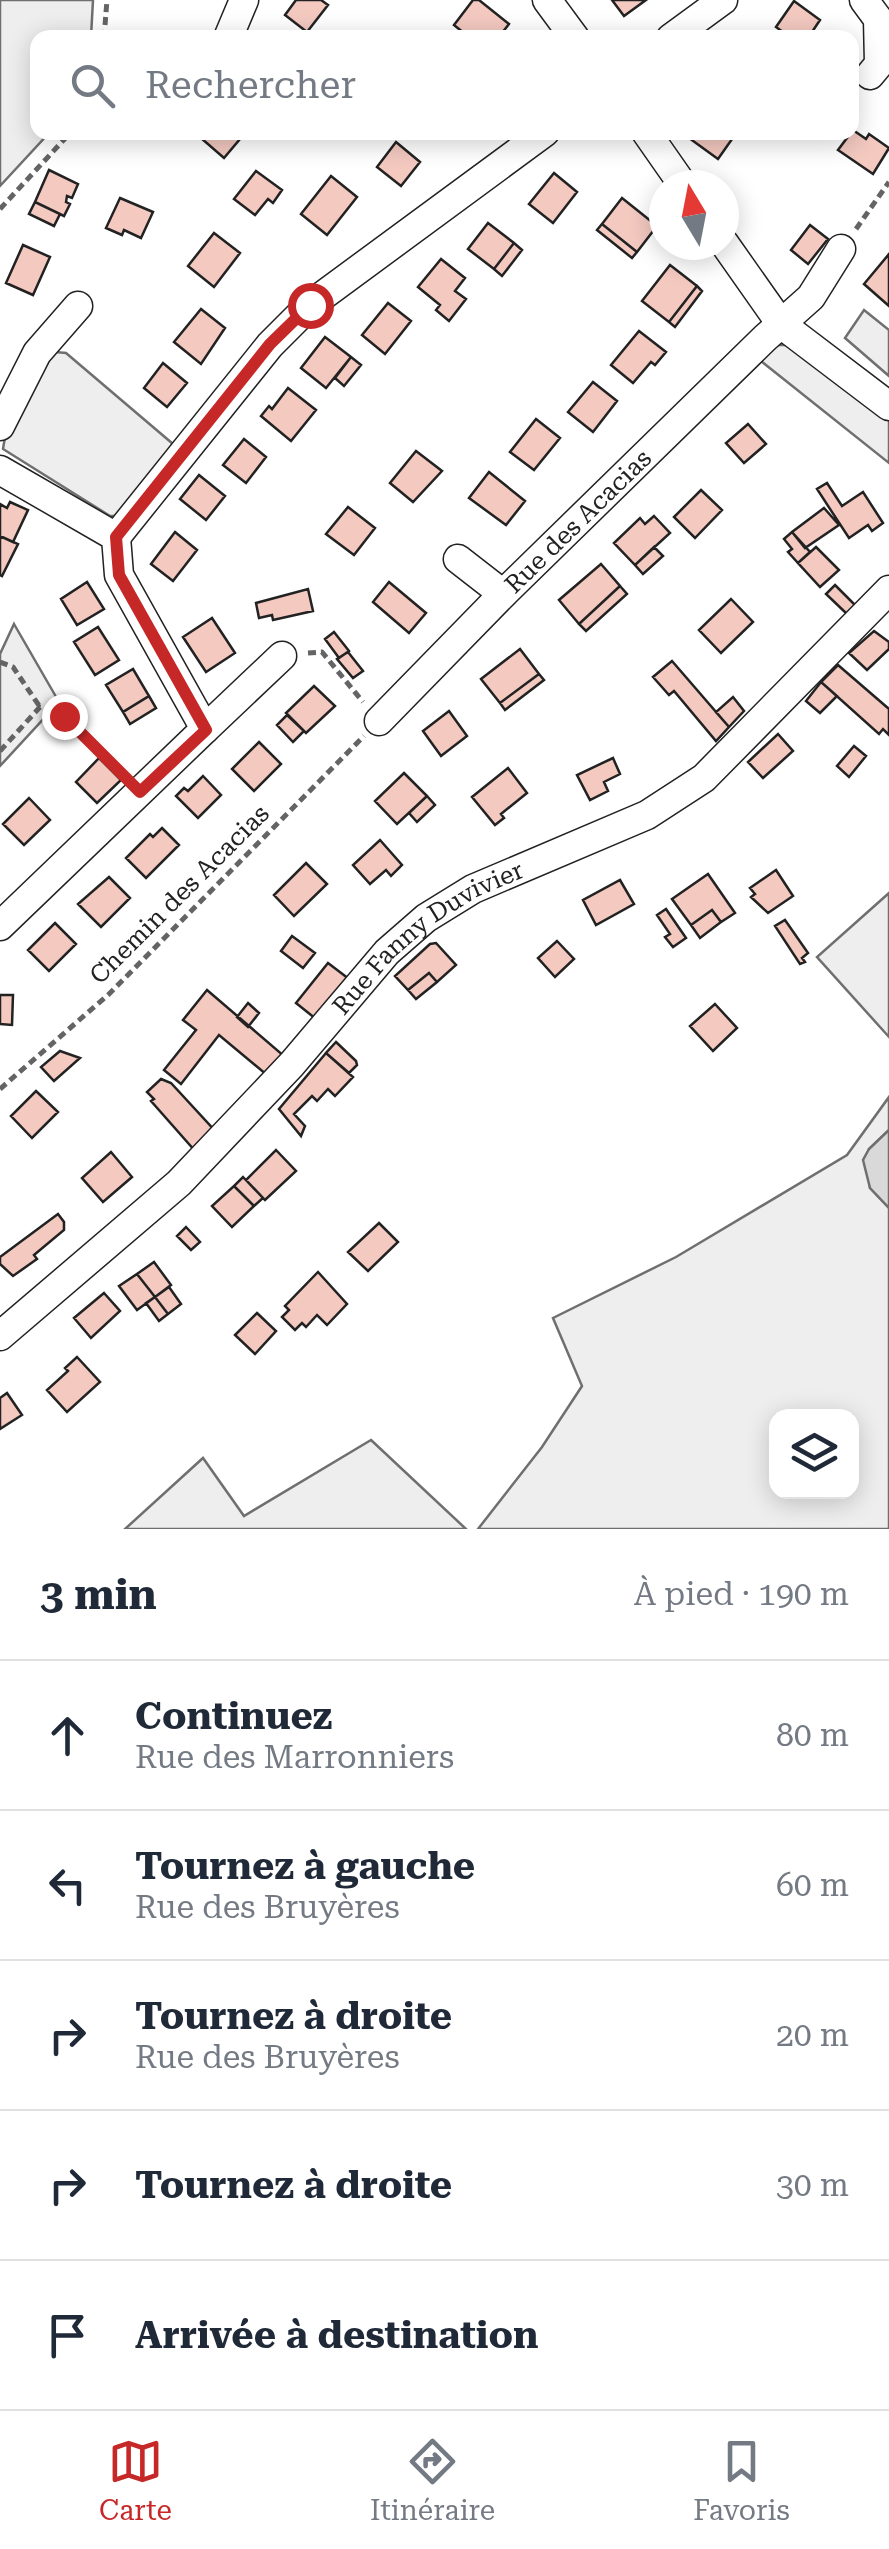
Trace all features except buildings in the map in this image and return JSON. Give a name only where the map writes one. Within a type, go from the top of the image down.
[{"type":"street","points":[[231,30],[244,0]]},
{"type":"street","points":[[547,0],[569,30]]},
{"type":"street","points":[[682,30],[723,0]]},
{"type":"street","points":[[864,0],[878,19],[879,64],[870,75]]},
{"type":"street","points":[[206,730],[119,575],[116,537],[270,344],[310,305],[534,140]]},
{"type":"street","points":[[652,140],[673,170]]},
{"type":"street","name":"Rue des Acacias","points":[[379,722],[503,594],[812,298],[842,249]]},
{"type":"street","points":[[737,260],[781,324],[889,406]]},
{"type":"street","points":[[0,426],[37,353],[78,306]]},
{"type":"street","points":[[0,470],[116,537]]},
{"type":"street","points":[[458,559],[503,594]]},
{"type":"street","name":"Rue Fanny Duvivier","points":[[2,1330],[179,1183],[292,1064],[387,952],[426,918],[473,889],[647,815],[704,778],[889,590]]},
{"type":"street","points":[[0,926],[282,656]]},
{"type":"path","points":[[105,30],[107,0]]},
{"type":"path","points":[[0,209],[65,140]]},
{"type":"path","points":[[842,249],[889,182]]},
{"type":"path","points":[[282,656],[322,652],[379,722]]},
{"type":"path","points":[[0,662],[12,668],[40,706],[64,716],[140,792]]},
{"type":"path","points":[[0,751],[40,706]]},
{"type":"path","name":"Chemin des Acacias","points":[[0,1088],[108,995],[379,722]]},
{"type":"shaded area","points":[[0,0],[93,0],[91,30],[30,30],[30,140],[43,140],[0,186]]},
{"type":"shaded area","points":[[864,310],[889,330],[889,376],[845,338]]},
{"type":"shaded area","points":[[777,345],[794,345],[889,420],[889,463],[761,361]]},
{"type":"shaded area","points":[[66,353],[173,444],[119,516],[110,516],[3,449],[43,357]]},
{"type":"shaded area","points":[[14,624],[59,702],[0,766],[0,654]]},
{"type":"shaded area","points":[[889,893],[889,1037],[817,957]]},
{"type":"shaded area","points":[[889,1097],[889,1130],[869,1149],[870,1188],[889,1208],[889,1529],[478,1529],[542,1447],[582,1386],[553,1318],[676,1257],[847,1155]]},
{"type":"shaded area","points":[[889,1130],[889,1208],[870,1188],[863,1160]]},
{"type":"shaded area","points":[[371,1440],[466,1529],[125,1529],[203,1458],[244,1516]]},
{"type":"route","points":[[64,716],[140,792],[206,730],[119,575],[116,537],[270,344],[310,305]]}]
